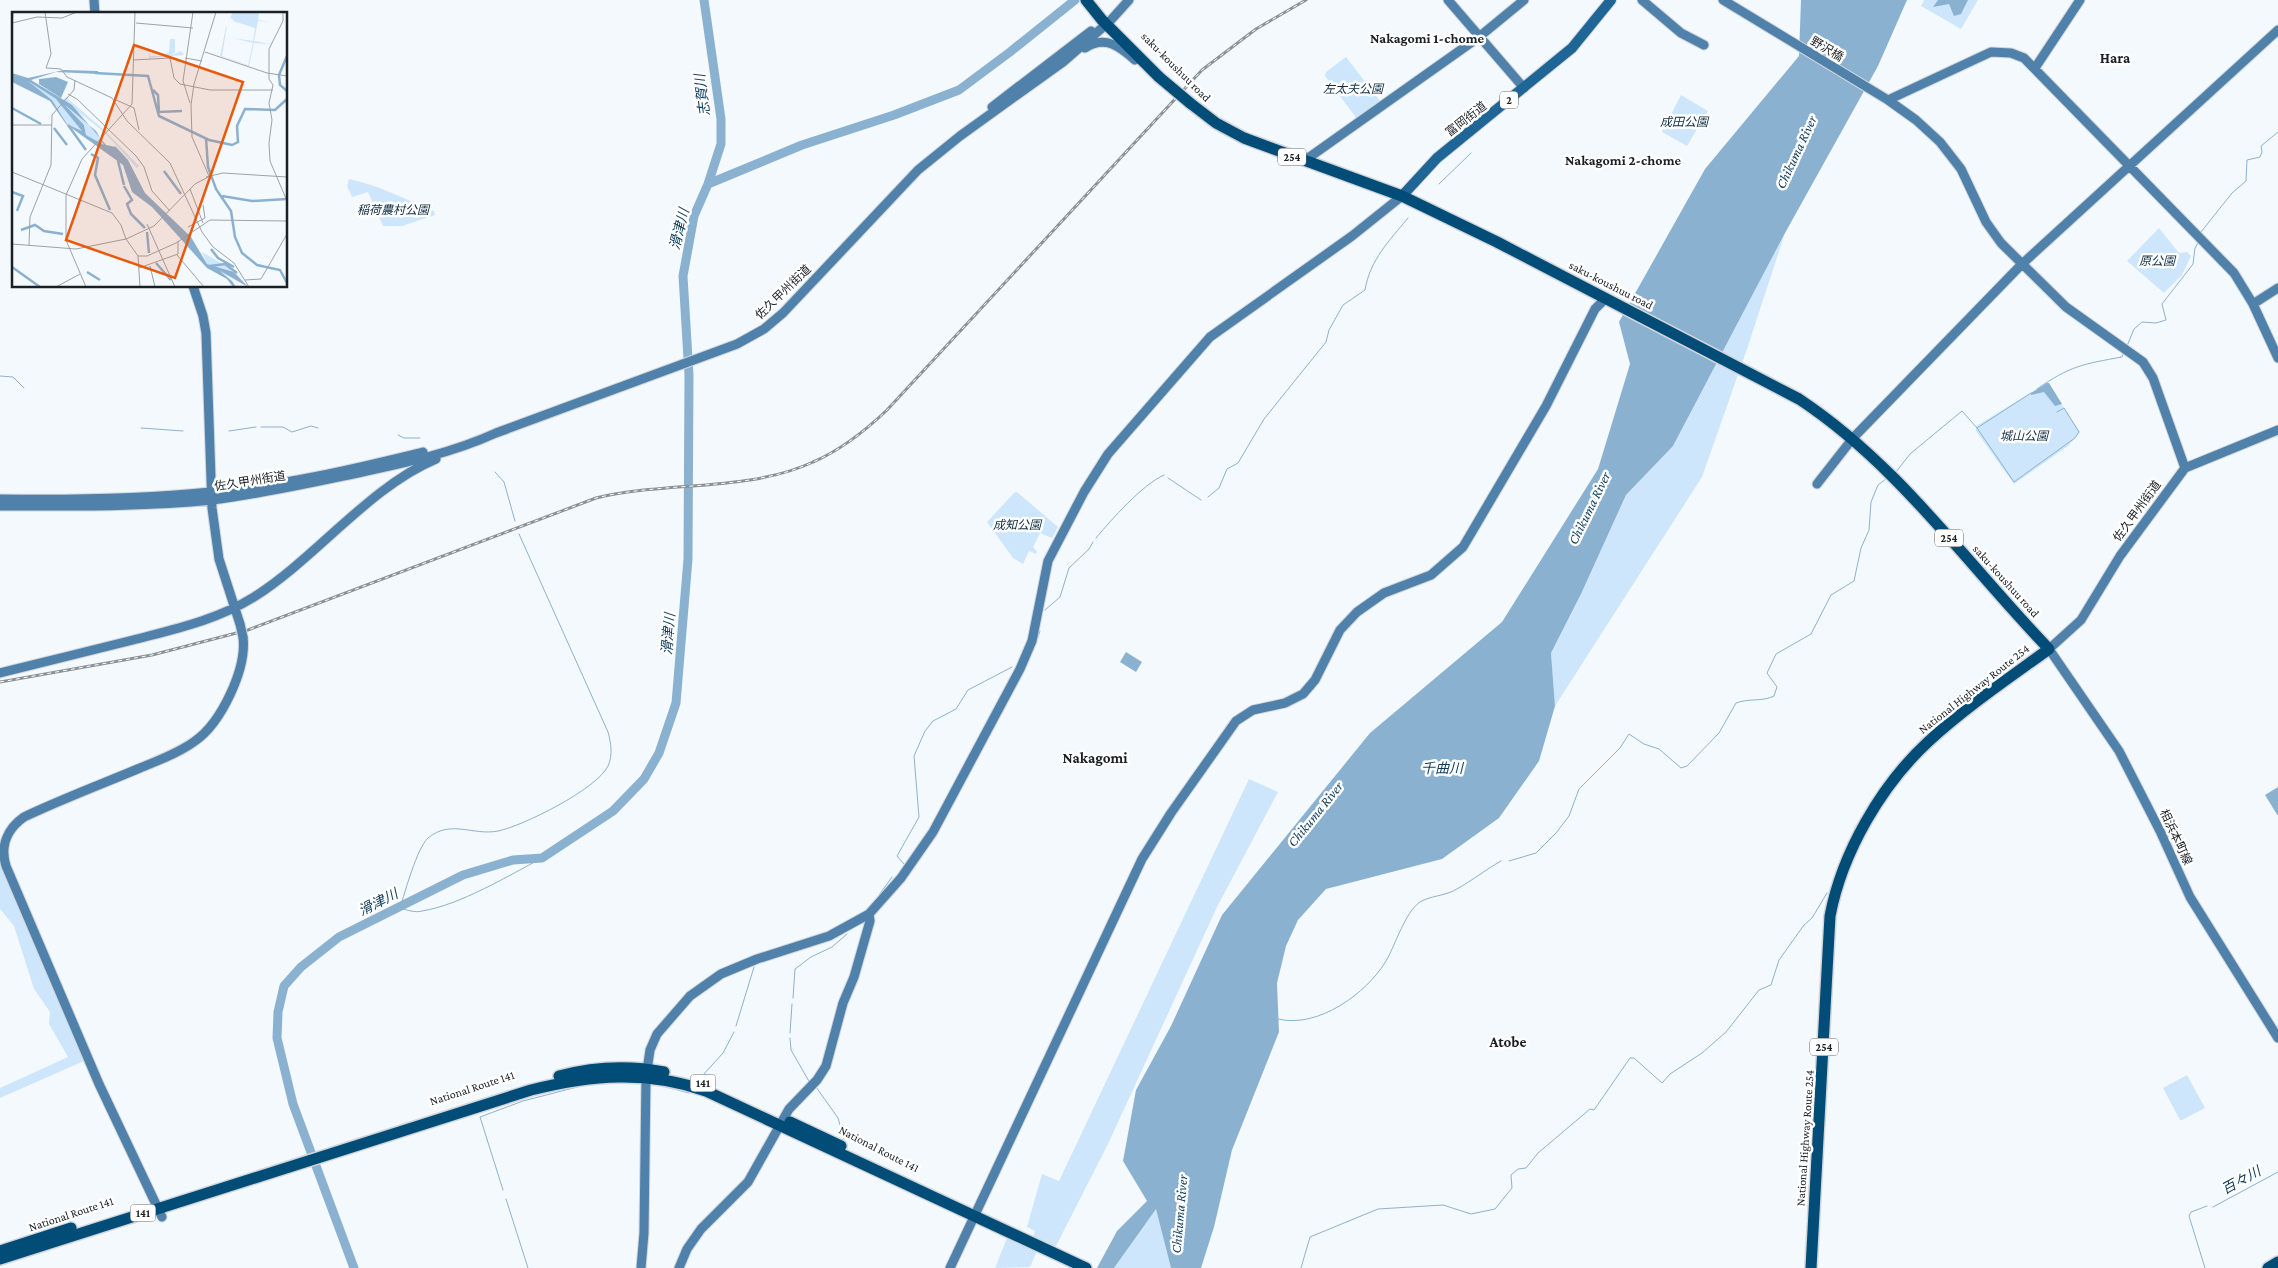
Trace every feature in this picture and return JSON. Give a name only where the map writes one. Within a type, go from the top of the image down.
[{"type":"highway","name":"254","points":[[1086,0],[1106,21]]},
{"type":"highway","name":"saku-koushuu road","points":[[1106,21],[1159,75],[1216,123],[1244,138],[1402,196],[1497,242],[1787,392],[1849,435],[1900,483],[2049,649]]},
{"type":"highway","name":"National Highway Route 254","points":[[1811,1268],[1829,931],[1834,894],[1844,865],[1865,822],[1920,750],[1946,726],[2049,649]]},
{"type":"highway","name":"National Route 141","points":[[0,1259],[158,1209],[286,1164],[576,1072],[601,1068],[695,1079],[862,1165],[942,1199],[1086,1268]]},
{"type":"highway","name":"National Route 141","points":[[647,1073],[688,1085],[766,1119],[781,1122]]},
{"type":"highway","name":"National Route 141","points":[[0,1250],[158,1209]]},
{"type":"highway","points":[[2268,1268],[2278,1262]]},
{"type":"main road","name":"富岡街道","points":[[1402,196],[1437,158],[1572,48],[1611,0]]},
{"type":"street","points":[[1106,21],[1124,0]]},
{"type":"street","points":[[1106,21],[1128,0]]},
{"type":"street","points":[[1448,0],[1524,88]]},
{"type":"street","points":[[1304,161],[1479,37],[1524,0]]},
{"type":"street","points":[[1642,0],[1681,33],[1704,45]]},
{"type":"street","name":"野沢橋","points":[[1723,0],[1888,100],[1916,120],[1946,148],[1964,174],[1986,222],[2022,264],[2075,314],[2143,362],[2152,378],[2185,468]]},
{"type":"street","points":[[2035,68],[2080,0]]},
{"type":"street","name":"佐久甲州街道","points":[[0,506],[82,505],[270,491],[424,458],[476,442],[747,339],[777,319],[908,179],[960,136],[1063,62],[1106,21]]},
{"type":"street","name":"佐久甲州街道","points":[[960,136],[971,124],[1106,21]]},
{"type":"street","points":[[1817,484],[1849,435],[2022,264],[2278,30]]},
{"type":"street","points":[[1063,62],[1090,44],[1105,41],[1115,44],[1159,75]]},
{"type":"street","points":[[1888,100],[1991,52],[2005,52],[2018,55],[2035,68],[2234,274],[2253,304],[2278,358]]},
{"type":"street","points":[[641,1268],[644,1233],[647,1073],[650,1050],[657,1034],[690,996],[711,980],[742,965],[835,934],[869,914],[901,878],[933,832],[1016,676],[1032,641],[1042,583],[1051,554],[1084,492],[1108,454],[1210,337],[1352,236],[1402,196]]},
{"type":"street","points":[[158,1209],[99,1084],[6,866],[4,843],[10,831],[24,817],[175,753],[202,736],[219,713],[239,676],[244,654],[243,637],[218,554],[211,496],[206,333],[203,316],[194,288]]},
{"type":"street","points":[[2253,304],[2278,288]]},
{"type":"street","points":[[950,1268],[1142,859],[1195,777],[1241,716],[1261,708],[1291,700],[1307,690],[1340,630],[1357,612],[1384,594],[1431,575],[1457,554],[1477,525],[1546,406],[1595,309],[1608,300]]},
{"type":"street","points":[[2185,468],[2278,430]]},
{"type":"street","name":"佐久甲州街道","points":[[0,499],[211,496],[439,448],[496,433]]},
{"type":"street","points":[[400,479],[432,461],[476,442]]},
{"type":"street","points":[[0,673],[186,626],[235,608],[257,595],[285,574],[424,458],[439,448]]},
{"type":"street","name":"佐久甲州街道","points":[[2049,649],[2081,620],[2120,556],[2185,468]]},
{"type":"street","name":"相浜本町線","points":[[2049,649],[2119,751],[2160,831],[2190,897],[2278,1038]]},
{"type":"street","points":[[679,1268],[687,1249],[701,1229],[748,1182],[789,1109],[817,1080],[826,1066],[842,1003],[854,978],[870,921],[869,914]]},
{"type":"green space","points":[[1924,0],[1978,0],[1961,29],[1921,6]]},
{"type":"green space","name":"左太夫公園","points":[[1346,57],[1380,101],[1380,104],[1357,119],[1325,76],[1326,72]]},
{"type":"green space","name":"成田公園","points":[[1681,95],[1708,111],[1687,146],[1662,132]]},
{"type":"green space","name":"稲荷農村公園","points":[[349,179],[392,193],[434,211],[435,215],[402,226],[383,226],[368,192],[352,197],[347,186]]},
{"type":"green space","name":"原公園","points":[[2159,228],[2179,253],[2187,252],[2191,256],[2182,275],[2164,293],[2127,261]]},
{"type":"green space","points":[[1785,233],[1702,477],[1555,706],[1551,653],[1581,594],[1626,495],[1673,446]]},
{"type":"green space","name":"城山公園","points":[[2047,383],[2080,432],[2068,446],[2014,484],[1976,431],[1976,426]]},
{"type":"green space","name":"成知公園","points":[[1017,492],[1058,527],[1052,538],[1040,533],[1033,547],[1037,552],[1036,554],[1029,551],[1023,564],[1013,558],[987,522]]},
{"type":"green space","points":[[1249,779],[1278,792],[1217,907],[1108,1144],[1055,1248],[1041,1242],[1030,1267],[995,1268],[1007,1238],[1029,1248],[1035,1231],[1027,1227],[1042,1174],[1059,1181]]},
{"type":"green space","points":[[0,856],[84,1061],[0,1098],[0,1088],[68,1057],[49,1024],[50,1012],[34,989],[14,926],[0,909]]},
{"type":"green space","points":[[2187,1075],[2205,1108],[2180,1120],[2163,1088]]},
{"type":"green space","points":[[1156,1208],[1171,1268],[1114,1268]]},
{"type":"water","name":"千曲川","points":[[1801,0],[1907,0],[1878,66],[1785,233],[1673,446],[1626,495],[1581,594],[1551,653],[1555,706],[1539,761],[1499,818],[1442,859],[1326,889],[1298,920],[1286,946],[1277,983],[1279,1032],[1232,1150],[1214,1227],[1201,1268],[1171,1268],[1156,1209],[1114,1268],[1097,1268],[1117,1231],[1147,1201],[1123,1161],[1136,1090],[1171,1026],[1222,915],[1370,733],[1502,622],[1598,469],[1630,364],[1619,322],[1705,169],[1799,56]]},
{"type":"water","points":[[1938,0],[1968,0],[1961,14],[1954,16],[1949,4],[1933,7]]},
{"type":"water","points":[[2049,383],[2062,404],[2055,406],[2044,392],[2031,395],[2031,393]]},
{"type":"water","points":[[1126,652],[1142,662],[1136,672],[1120,662]]},
{"type":"water","points":[[2278,787],[2278,816],[2265,795]]},
{"type":"waterway","name":"滑津川","points":[[354,1268],[293,1104],[277,1038],[278,1012],[284,986],[301,967],[339,937],[463,875],[513,860],[542,858],[613,811],[644,779],[659,753],[676,703],[688,559],[689,375],[683,276],[694,216],[708,184],[721,144],[721,119],[704,0]]},
{"type":"waterway","name":"滑津川","points":[[708,184],[802,145],[894,115],[959,90],[1075,0]]},
{"type":"waterway","points":[[2202,234],[2201,232],[2232,193],[2246,181],[2247,160],[2260,157],[2262,152],[2261,146],[2278,132]]},
{"type":"waterway","points":[[1439,184],[1471,153]]},
{"type":"waterway","points":[[1208,497],[1219,488],[1227,469],[1238,463],[1264,419],[1326,342],[1329,330],[1343,305],[1365,290],[1371,269],[1376,260],[1387,243],[1408,218]]},
{"type":"waterway","points":[[2127,346],[2134,329],[2142,322],[2156,323],[2166,320],[2162,304],[2193,264],[2195,248],[2199,241]]},
{"type":"waterway","points":[[2037,389],[2059,375],[2077,367],[2122,357],[2124,352]]},
{"type":"waterway","points":[[0,376],[13,377],[24,388]]},
{"type":"waterway","points":[[1896,472],[1910,454],[1962,411],[1977,428],[2031,393]]},
{"type":"waterway","points":[[1977,428],[2014,482],[2075,438],[2079,432],[2064,408],[2057,412]]},
{"type":"waterway","points":[[261,427],[283,427],[292,432],[311,426],[318,428]]},
{"type":"waterway","points":[[229,431],[256,427]]},
{"type":"waterway","points":[[141,428],[183,431]]},
{"type":"waterway","points":[[398,435],[404,438],[420,438]]},
{"type":"waterway","points":[[495,472],[504,482],[515,521]]},
{"type":"waterway","points":[[1096,538],[1137,494],[1164,475]]},
{"type":"waterway","points":[[1168,478],[1201,500]]},
{"type":"waterway","points":[[1509,861],[1536,853],[1556,833],[1569,816],[1579,789],[1620,748],[1629,734],[1644,744],[1659,749],[1681,768],[1687,766],[1719,733],[1736,703],[1774,696],[1777,687],[1767,673],[1776,654],[1811,634],[1831,595],[1854,581],[1861,548],[1869,530],[1871,502],[1878,485],[1886,479]]},
{"type":"waterway","points":[[519,534],[608,732],[611,749],[610,762],[601,775],[590,785],[558,805],[524,822],[509,828],[489,832],[462,829],[445,830],[437,832],[428,838],[416,860],[400,908],[419,912],[452,903],[542,858]]},
{"type":"waterway","points":[[1045,610],[1060,597],[1069,568],[1089,549],[1093,542]]},
{"type":"waterway","points":[[1037,640],[1040,631]]},
{"type":"waterway","points":[[904,864],[897,856],[919,817],[914,756],[925,731],[933,721],[956,709],[968,690],[1012,667]]},
{"type":"waterway","points":[[1278,1019],[1293,1021],[1309,1019],[1340,1006],[1367,985],[1378,973],[1386,961],[1405,921],[1420,902],[1453,891],[1501,861]]},
{"type":"waterway","points":[[879,895],[892,877]]},
{"type":"waterway","points":[[1301,1268],[1310,1237],[1378,1209],[1443,1205],[1471,1214],[1495,1209],[1512,1188],[1511,1175],[1518,1169],[1526,1168],[1538,1153],[1590,1109],[1594,1110],[1630,1058],[1634,1058],[1662,1083],[1670,1074],[1702,1053],[1726,1032],[1759,990],[1771,985],[1779,960],[1804,925],[1812,918],[1827,893]]},
{"type":"waterway","points":[[793,998],[795,969],[811,957],[832,947],[847,934]]},
{"type":"waterway","points":[[736,1026],[754,967]]},
{"type":"waterway","points":[[790,1033],[792,1004]]},
{"type":"waterway","points":[[703,1075],[723,1053],[734,1032]]},
{"type":"waterway","points":[[790,1038],[791,1050],[810,1083]]},
{"type":"waterway","points":[[616,1083],[635,1083]]},
{"type":"waterway","points":[[503,1190],[480,1117],[523,1101],[585,1085]]},
{"type":"waterway","points":[[663,1086],[689,1093]]},
{"type":"waterway","points":[[816,1087],[838,1118],[844,1139]]},
{"type":"waterway","name":"百々川","points":[[2213,1207],[2278,1172]]},
{"type":"waterway","points":[[506,1199],[528,1268]]},
{"type":"waterway","points":[[2205,1268],[2189,1216],[2191,1212],[2207,1206]]},
{"type":"railway","points":[[0,682],[152,655],[248,630],[596,498],[650,489],[762,478],[813,462],[833,452],[887,410],[1202,70],[1256,29],[1306,0]]},
{"type":"district","name":"Nakagomi 1-chome","points":[[1427,38]]},
{"type":"district","name":"Hara","points":[[2115,58]]},
{"type":"district","name":"Nakagomi 2-chome","points":[[1623,160]]},
{"type":"district","name":"Nakagomi","points":[[1095,758]]},
{"type":"district","name":"Atobe","points":[[1508,1042]]},
{"type":"water label","name":"志賀川","points":[[702,95]]},
{"type":"water label","name":"Chikuma River","points":[[1796,152]]},
{"type":"water label","name":"Chikuma River","points":[[1589,508]]},
{"type":"water label","name":"Chikuma River","points":[[1315,814]]},
{"type":"water label","name":"Chikuma River","points":[[1179,1214]]}]
